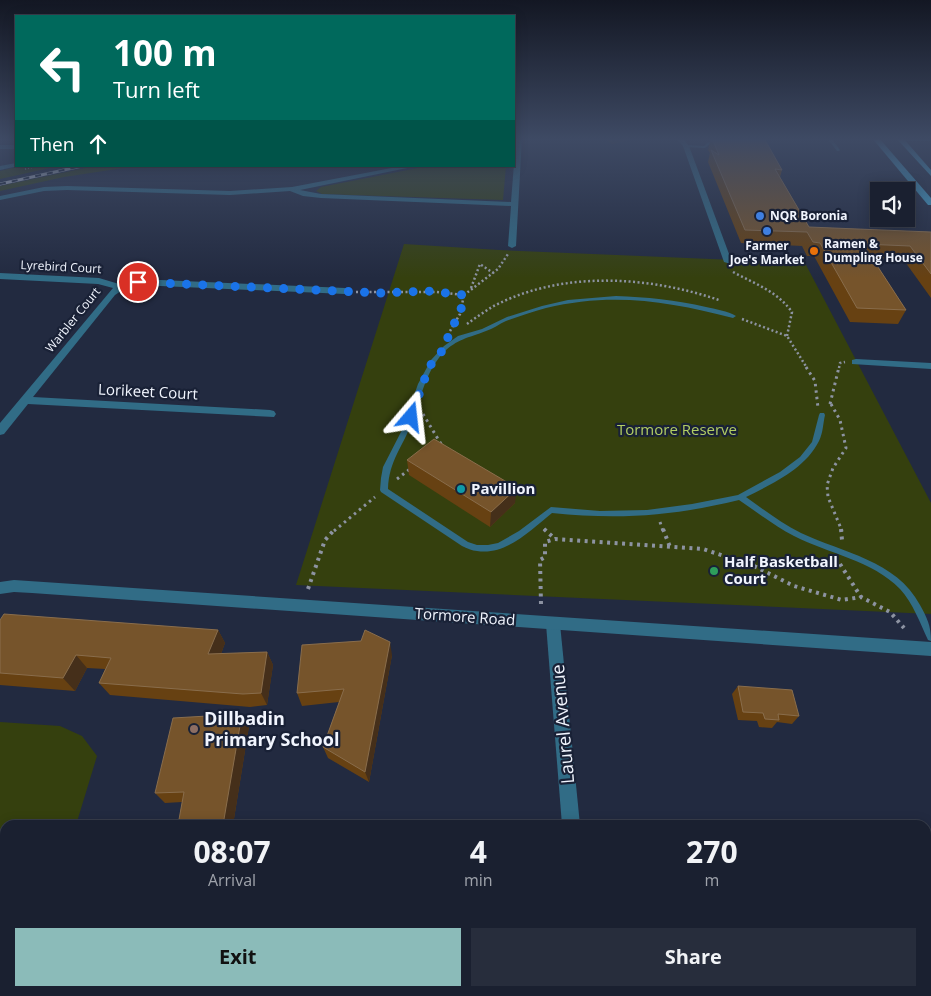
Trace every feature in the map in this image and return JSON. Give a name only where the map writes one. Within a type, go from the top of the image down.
[{"type":"main road","points":[[916,184],[931,202]]},
{"type":"street","points":[[0,198],[67,188],[230,193],[291,189],[315,184]]},
{"type":"street","points":[[512,246],[515,184]]},
{"type":"street","points":[[699,184],[728,266]]},
{"type":"street","points":[[291,189],[303,194],[321,196],[515,204]]},
{"type":"street","name":"Lyrebird Court","points":[[0,276],[99,281],[118,288]]},
{"type":"street","name":"Warbler Court","points":[[0,431],[118,288],[138,282],[345,291]]},
{"type":"street","points":[[856,362],[931,366]]},
{"type":"street","name":"Lorikeet Court","points":[[25,400],[270,414]]},
{"type":"street","name":"Tormore Road","points":[[0,588],[14,586],[32,587],[931,649]]},
{"type":"street","name":"Laurel Avenue","points":[[553,624],[571,820]]},
{"type":"lane","points":[[733,316],[696,305],[626,297],[584,300],[545,307],[505,319],[483,330],[466,334],[446,346],[429,367],[411,417],[393,451],[383,476],[384,490],[465,544],[473,548],[494,548],[509,541],[551,510],[607,515],[656,513],[702,507],[740,497],[769,483],[788,470],[806,453],[815,442],[822,415]]},
{"type":"lane","points":[[740,497],[784,527],[878,568],[894,579],[904,588],[931,637]]},
{"type":"path","points":[[446,346],[449,332],[460,314],[464,295],[498,268],[512,246]]},
{"type":"path","points":[[471,288],[480,264],[493,273]]},
{"type":"path","points":[[728,266],[773,291],[786,301],[792,312],[787,336]]},
{"type":"path","points":[[345,291],[390,293],[428,291],[464,295]]},
{"type":"path","points":[[733,316],[787,336],[816,381],[816,404],[822,415]]},
{"type":"path","points":[[856,362],[840,362],[831,404],[840,420],[846,448],[832,469],[827,491],[843,529],[840,564],[861,597],[890,612],[904,628]]},
{"type":"path","points":[[816,404],[831,404]]},
{"type":"path","points":[[656,513],[670,546]]},
{"type":"path","points":[[541,604],[540,560],[544,557],[545,542],[555,539],[703,549],[754,566],[794,586],[842,600],[861,597]]},
{"type":"green space","points":[[7,184],[30,184],[0,191],[0,186]]},
{"type":"green space","points":[[334,184],[504,184],[503,200],[322,194],[316,191],[321,187]]},
{"type":"green space","name":"Tormore Reserve","points":[[404,244],[805,263],[931,503],[931,614],[296,585]]},
{"type":"green space","points":[[0,722],[60,726],[82,736],[97,756],[78,820],[0,820]]},
{"type":"building","points":[[726,184],[784,184],[809,227],[931,232],[931,274],[910,246],[863,244],[906,310],[857,308],[820,243],[813,242],[807,232],[745,230]]},
{"type":"building","points":[[434,439],[517,488],[491,512],[407,460]]},
{"type":"building","points":[[4,614],[218,630],[208,654],[267,652],[261,693],[243,694],[99,683],[111,658],[76,655],[63,678],[0,673],[0,620]]},
{"type":"building","points":[[365,630],[390,642],[365,772],[323,747],[344,689],[297,693],[302,645],[361,641]]},
{"type":"building","points":[[738,686],[792,690],[799,716],[778,714],[779,720],[765,719],[763,713],[743,712]]},
{"type":"building","points":[[242,714],[224,820],[179,820],[184,792],[155,793],[173,718]]},
{"type":"place","name":"NQR Boronia","points":[[760,216]]},
{"type":"place","name":"Farmer Joe's Market","points":[[767,231]]},
{"type":"place","name":"Ramen & Dumpling House","points":[[814,251]]},
{"type":"place","name":"Pavillion","points":[[461,489]]},
{"type":"place","name":"Half Basketball Court","points":[[714,571]]},
{"type":"place","name":"Dillbadin Primary School","points":[[194,729]]},
{"type":"route","points":[[138,282],[382,293],[428,291],[464,295],[460,314],[449,332],[446,346],[429,367],[411,417]]}]
